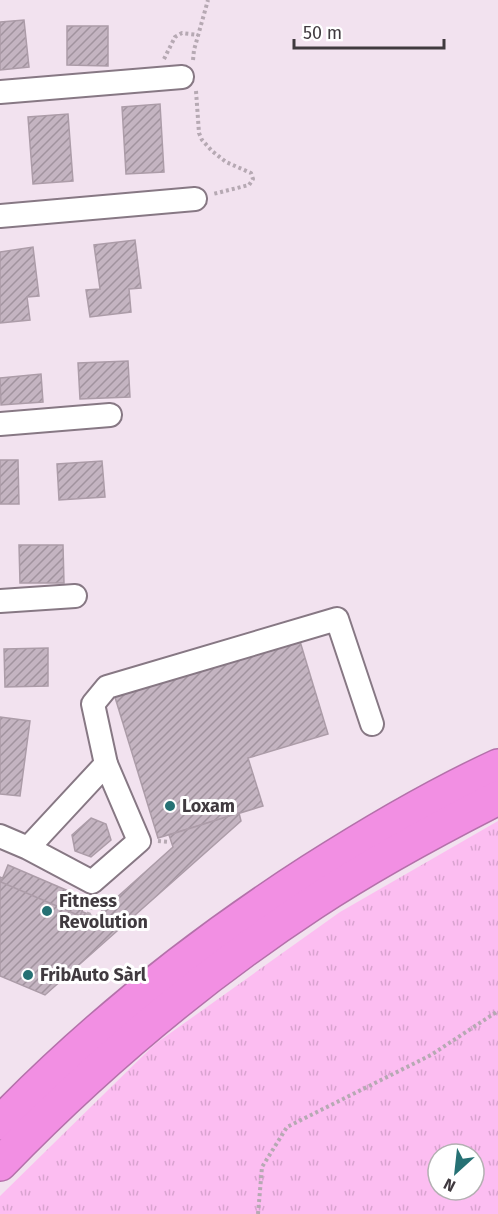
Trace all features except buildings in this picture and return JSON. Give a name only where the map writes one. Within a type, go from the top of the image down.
[{"type":"highway","points":[[0,1123],[50,1075],[165,974],[244,916],[383,827],[498,766]]},
{"type":"highway","points":[[0,1164],[101,1066],[142,1030],[226,964],[360,874],[416,841],[498,798]]},
{"type":"street","points":[[0,92],[183,76]]},
{"type":"street","points":[[0,216],[195,199]]},
{"type":"street","points":[[0,424],[111,415]]},
{"type":"street","points":[[0,601],[75,596]]},
{"type":"street","points":[[0,836],[92,882],[139,841],[106,764],[93,704],[107,687],[337,619],[372,724]]},
{"type":"street","points":[[28,848],[106,764]]},
{"type":"path","points":[[195,199],[249,185],[253,179],[251,173],[226,162],[212,152],[202,140],[183,76],[194,50],[208,0]]},
{"type":"path","points":[[183,76],[162,68],[164,60],[175,37],[182,33],[198,35]]},
{"type":"path","points":[[258,1214],[262,1167],[287,1127],[431,1055],[498,1011]]},
{"type":"green space","points":[[498,821],[498,1214],[0,1214],[0,1196],[155,1044],[340,912]]},
{"type":"place","name":"Loxam","points":[[170,806]]},
{"type":"place","name":"Fitness Revolution","points":[[47,911]]},
{"type":"place","name":"FribAuto Sàrl","points":[[28,975]]}]
